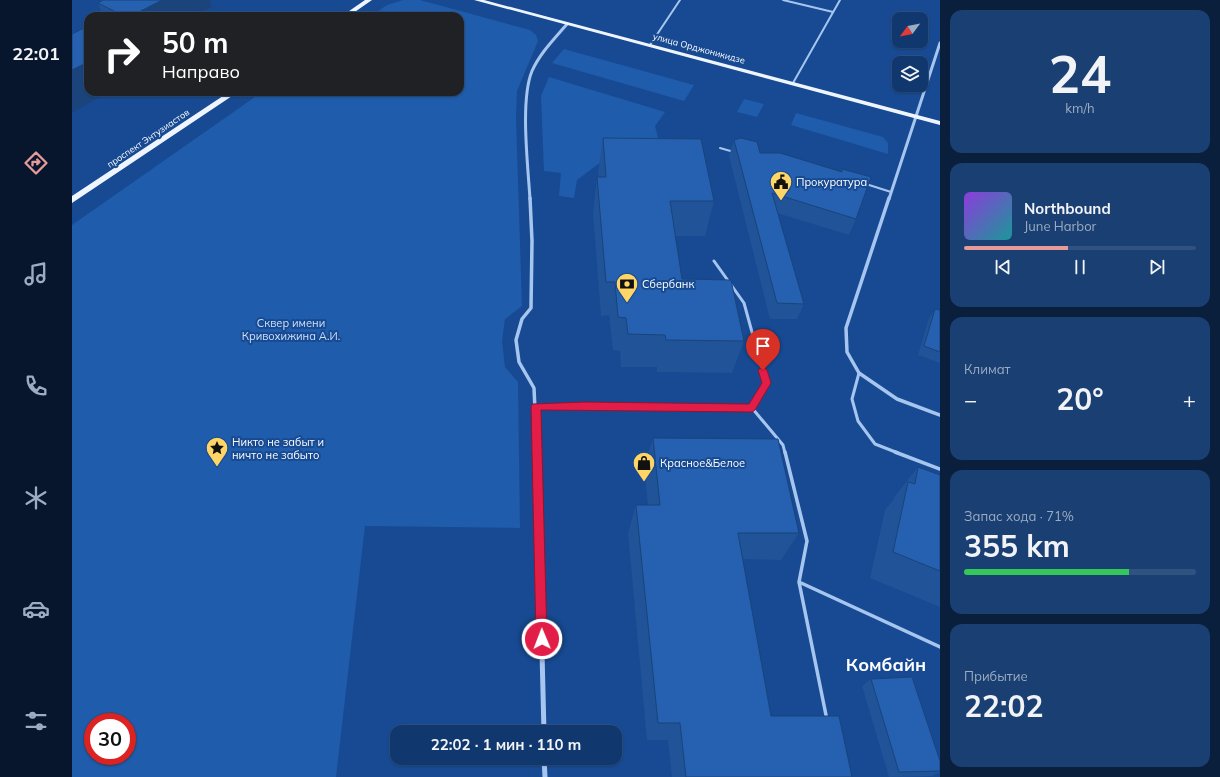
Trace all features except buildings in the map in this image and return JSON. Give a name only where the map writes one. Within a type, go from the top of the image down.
[{"type":"main road","points":[[351,12],[369,0]]},
{"type":"main road","name":"улица Орджоникидзе","points":[[477,0],[940,123]]},
{"type":"main road","name":"проспект Энтузиастов","points":[[72,200],[228,96]]},
{"type":"street","points":[[544,725],[536,406],[534,388],[530,377],[519,362],[516,340],[522,319],[531,308],[532,241],[526,118],[527,99],[533,70],[550,42],[567,24]]},
{"type":"street","points":[[940,43],[846,328],[847,352],[859,373],[897,399],[940,415]]},
{"type":"street","points":[[544,765],[545,777]]},
{"type":"lane","points":[[650,45],[680,0]]},
{"type":"lane","points":[[783,0],[833,12]]},
{"type":"lane","points":[[793,84],[840,0]]},
{"type":"lane","points":[[720,148],[735,152]]},
{"type":"lane","points":[[860,182],[891,192]]},
{"type":"lane","points":[[714,261],[744,303],[766,383],[752,408]]},
{"type":"lane","points":[[859,373],[852,399],[858,421],[876,444],[940,469]]},
{"type":"lane","points":[[536,406],[752,408],[783,445],[807,541],[799,582],[828,722]]},
{"type":"lane","points":[[799,582],[940,647]]},
{"type":"green space","name":"Сквер имени Кривохижина А.И.","points":[[403,0],[420,0],[464,12],[377,12],[387,5]]},
{"type":"green space","name":"Сквер имени Кривохижина А.И.","points":[[464,12],[530,30],[536,35],[538,41],[517,91],[516,118],[522,306],[505,319],[502,341],[505,367],[518,382],[520,528],[365,526],[336,777],[72,777],[72,225],[256,96],[464,96]]},
{"type":"green space","points":[[564,49],[694,85],[684,101],[552,63]]},
{"type":"green space","points":[[549,77],[665,112],[655,126],[660,145],[601,162],[577,180],[574,198],[559,196],[561,173],[544,171],[541,96]]},
{"type":"green space","points":[[744,99],[764,104],[757,117],[737,112]]},
{"type":"green space","points":[[796,113],[883,137],[888,143],[888,154],[791,125]]},
{"type":"place","name":"Прокуратура","points":[[781,202]]},
{"type":"place","name":"Сбербанк","points":[[627,304]]},
{"type":"place","name":"Никто не забыт и ничто не забыто","points":[[217,468]]},
{"type":"place","name":"Красное&Белое","points":[[644,482]]},
{"type":"district","name":"Комбайн","points":[[886,664]]},
{"type":"route","points":[[542,639],[536,406],[752,408],[766,383],[763,370]]}]
